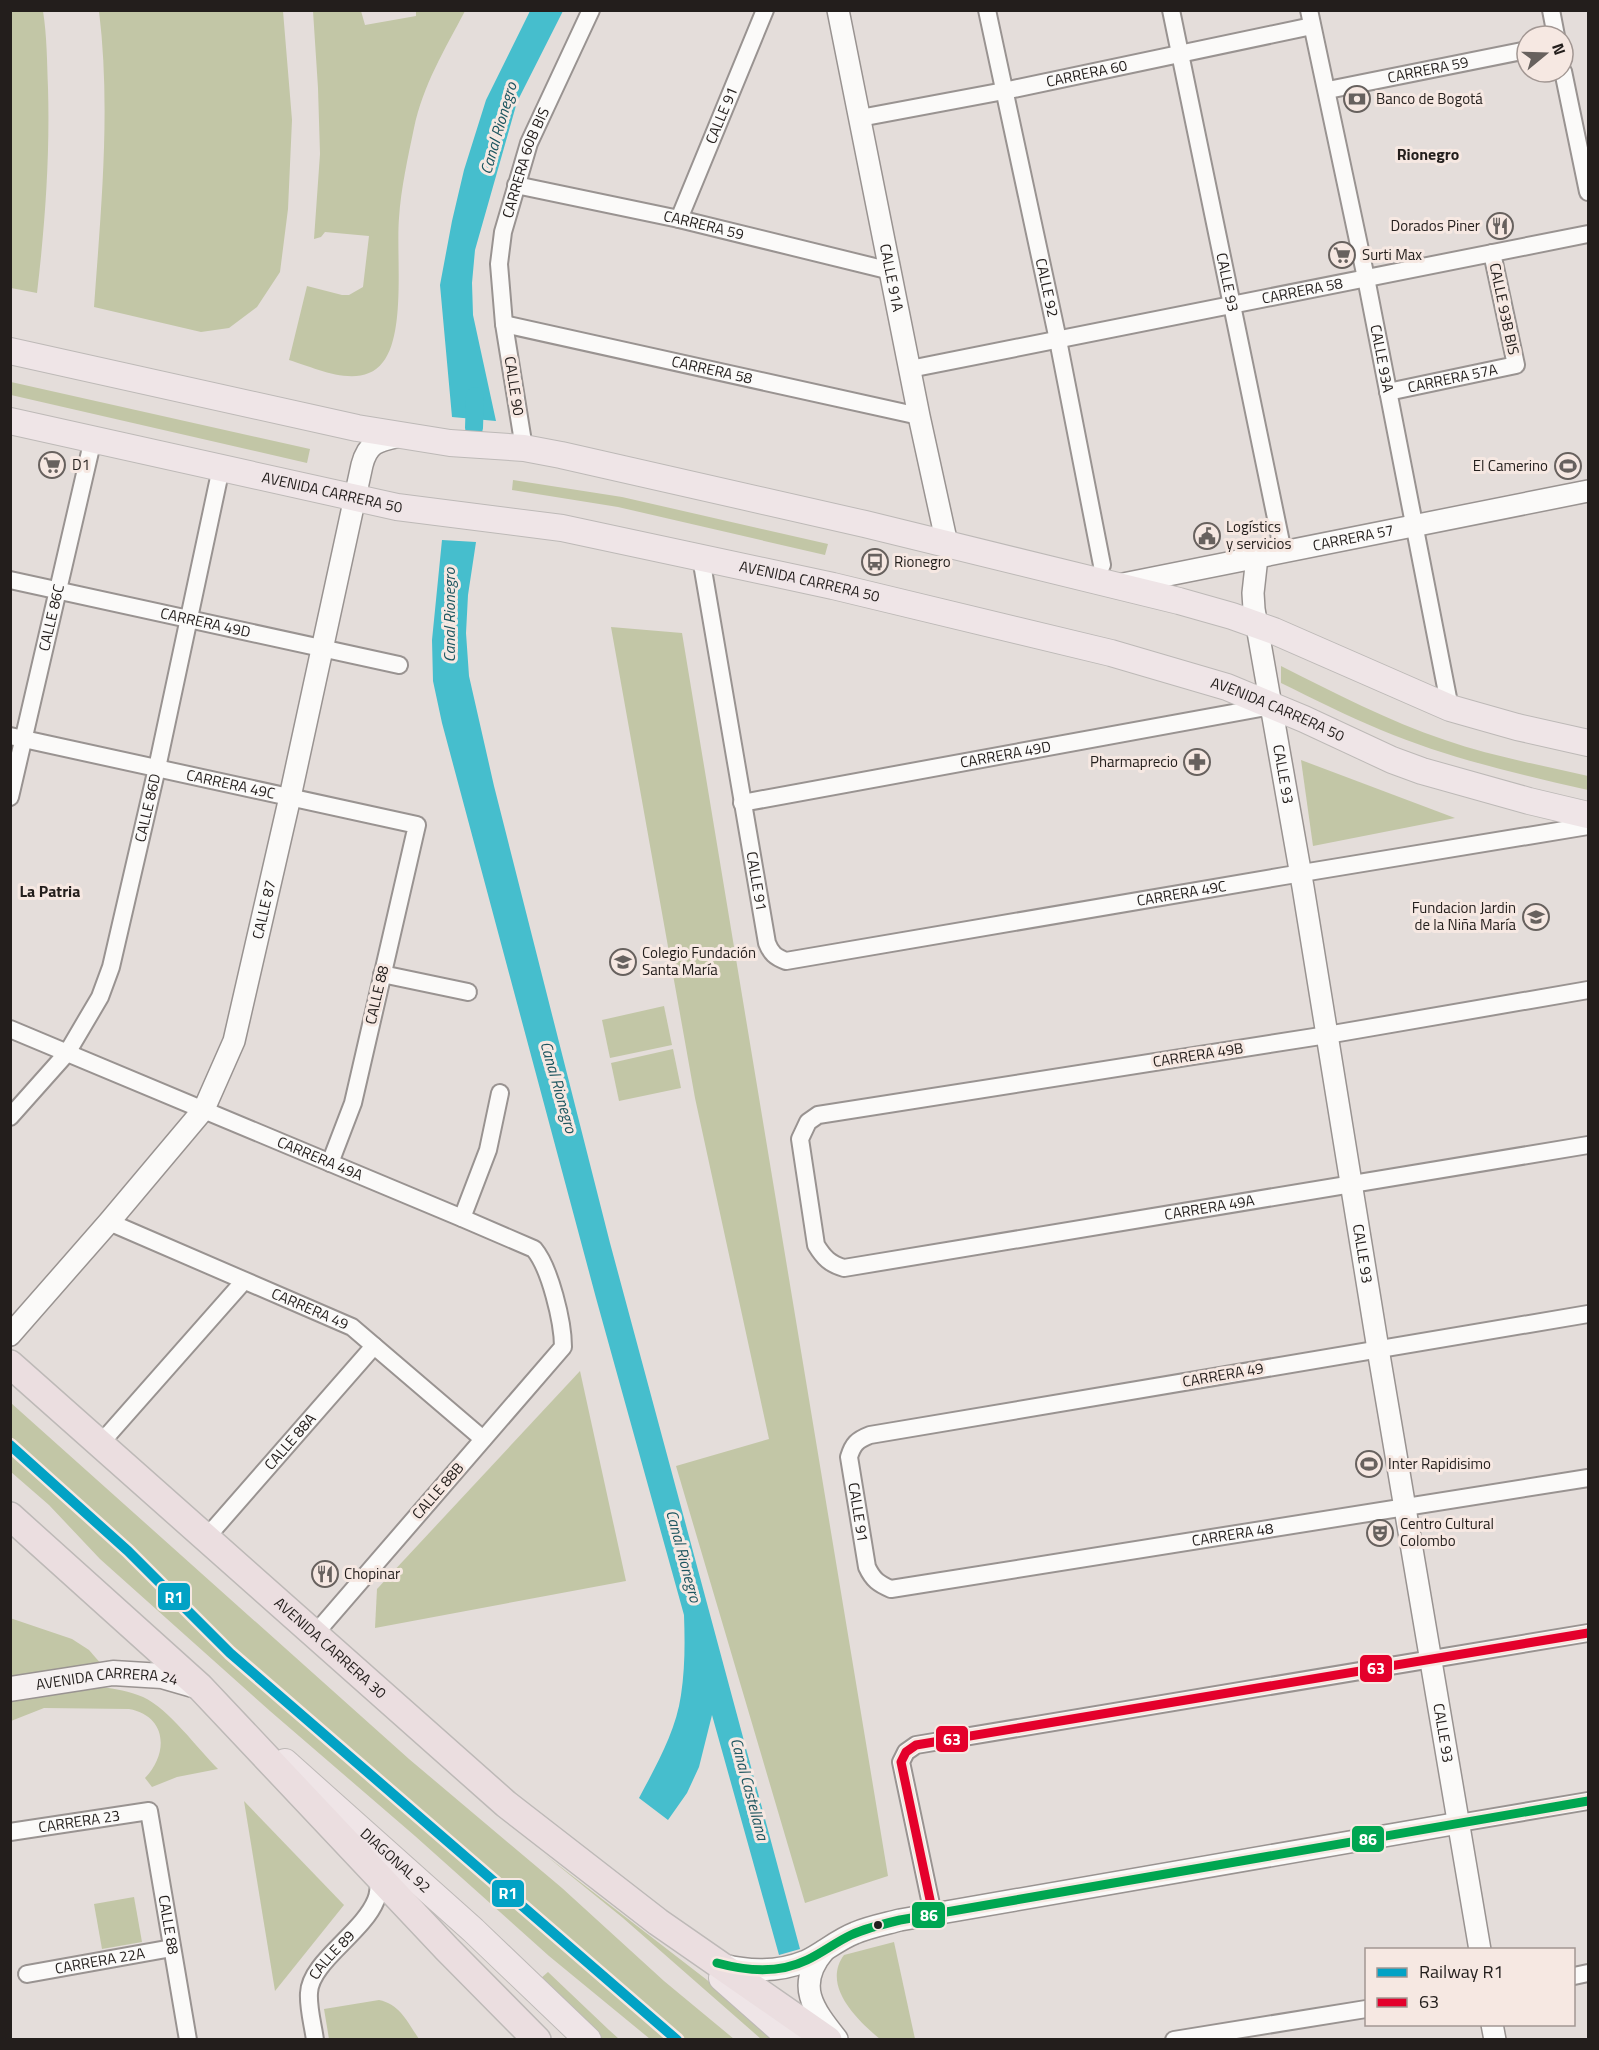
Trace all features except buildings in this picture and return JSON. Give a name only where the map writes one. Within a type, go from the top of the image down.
[{"type":"highway","name":"AVENIDA CARRERA 30","points":[[10,1364],[506,1804],[658,1922],[828,2040]]},
{"type":"highway","points":[[10,1516],[200,1686],[379,1877],[537,2040]]},
{"type":"main road","points":[[10,351],[400,436],[450,443],[524,448],[572,457],[1118,585],[1257,625],[1450,708],[1517,728],[1588,743]]},
{"type":"main road","name":"AVENIDA CARRERA 50","points":[[10,421],[354,499],[440,513],[537,523],[833,586],[1111,652],[1227,687],[1422,771],[1588,815]]},
{"type":"main road","name":"AVENIDA CARRERA 24","points":[[10,1689],[113,1672],[162,1676],[200,1686]]},
{"type":"main road","name":"DIAGONAL 92","points":[[200,1686],[473,1930],[588,2040]]},
{"type":"main road","name":"AVENIDA CARRERA 30","points":[[658,1922],[792,2040]]},
{"type":"street","name":"CARRERA 60B BIS","points":[[504,324],[499,264],[503,232],[516,185],[529,143],[591,10]]},
{"type":"street","name":"CALLE 91","points":[[679,219],[765,10]]},
{"type":"street","name":"CALLE 91A","points":[[838,10],[919,416],[947,544]]},
{"type":"street","name":"CALLE 92","points":[[987,10],[1059,340],[1102,566]]},
{"type":"street","name":"CALLE 93","points":[[1171,10],[1283,552]]},
{"type":"street","name":"CARRERA 60","points":[[860,118],[1180,55],[1311,18]]},
{"type":"street","name":"CALLE 93A","points":[[1311,18],[1328,90],[1389,392],[1450,708]]},
{"type":"street","name":"CARRERA 59","points":[[1328,90],[1515,52]]},
{"type":"street","points":[[1566,84],[1588,192]]},
{"type":"street","name":"CARRERA 59","points":[[516,185],[679,219],[891,271]]},
{"type":"street","name":"CARRERA 58","points":[[910,369],[1588,234]]},
{"type":"street","name":"CALLE 93B BIS","points":[[1492,253],[1516,365]]},
{"type":"street","name":"CARRERA 58","points":[[504,324],[919,416]]},
{"type":"street","name":"CALLE 90","points":[[504,324],[524,448]]},
{"type":"street","name":"CARRERA 57A","points":[[1389,392],[1516,365]]},
{"type":"street","name":"CALLE 87","points":[[10,1335],[204,1109],[234,1041],[365,454],[377,442],[400,436]]},
{"type":"street","name":"CALLE 86C","points":[[10,797],[18,737],[59,590],[93,439]]},
{"type":"street","name":"CALLE 86D","points":[[10,1117],[67,1053],[100,997],[111,968],[158,768],[221,468]]},
{"type":"street","name":"CARRERA 57","points":[[1118,585],[1588,491]]},
{"type":"street","name":"CALLE 93","points":[[1257,557],[1253,593],[1257,625],[1480,1948]]},
{"type":"street","name":"CALLE 91","points":[[702,558],[767,942],[776,958]]},
{"type":"street","name":"CARRERA 49D","points":[[10,580],[399,665]]},
{"type":"street","name":"CARRERA 49D","points":[[742,803],[1271,706]]},
{"type":"street","name":"CARRERA 49C","points":[[18,737],[417,825]]},
{"type":"street","name":"CALLE 88","points":[[330,1163],[353,1103],[417,825]]},
{"type":"street","name":"CARRERA 49C","points":[[776,958],[786,961],[795,960],[1588,826]]},
{"type":"street","points":[[382,974],[468,992]]},
{"type":"street","name":"CARRERA 49B","points":[[832,1265],[816,1245],[800,1139],[808,1122],[818,1115],[1327,1035],[1588,990]]},
{"type":"street","name":"CARRERA 49A","points":[[10,1029],[534,1250],[541,1257],[550,1279],[563,1336],[563,1347]]},
{"type":"street","points":[[462,1218],[488,1150],[500,1093]]},
{"type":"street","name":"CARRERA 49A","points":[[832,1265],[844,1268],[1588,1145]]},
{"type":"street","name":"CARRERA 49","points":[[109,1222],[352,1327],[483,1439]]},
{"type":"street","points":[[100,1444],[244,1281]]},
{"type":"street","name":"CARRERA 49","points":[[859,1439],[870,1435],[1588,1314]]},
{"type":"street","name":"CALLE 88A","points":[[206,1538],[374,1346]]},
{"type":"street","name":"CALLE 88B","points":[[314,1635],[563,1347]]},
{"type":"street","name":"CALLE 91","points":[[859,1439],[852,1446],[849,1457],[867,1567],[879,1584]]},
{"type":"street","name":"CARRERA 48","points":[[879,1584],[891,1589],[1588,1478]]},
{"type":"street","points":[[933,1914],[902,1762],[906,1752],[916,1745],[1588,1633]]},
{"type":"street","points":[[717,1963],[739,1969],[761,1971],[783,1968],[806,1961],[854,1933],[900,1920],[1588,1801]]},
{"type":"street","name":"CALLE 88","points":[[148,1811],[188,2040]]},
{"type":"street","name":"CARRERA 23","points":[[10,1832],[148,1811]]},
{"type":"street","name":"CALLE 89","points":[[315,2040],[309,1993],[311,1981],[318,1969],[367,1917],[377,1898],[379,1877]]},
{"type":"street","name":"CARRERA 22A","points":[[27,1974],[172,1948]]},
{"type":"street","points":[[826,1950],[813,1968],[808,1990],[818,2016],[837,2040]]},
{"type":"street","points":[[1174,2040],[1365,2009]]},
{"type":"street","points":[[509,2012],[516,2040]]},
{"type":"green space","points":[[11,10],[43,11],[45,30],[48,165],[37,293],[11,288]]},
{"type":"green space","points":[[99,11],[283,11],[292,120],[288,209],[280,272],[257,307],[229,328],[201,332],[94,307],[105,122],[103,48]]},
{"type":"green space","points":[[313,11],[361,11],[365,25],[416,16],[416,11],[465,11],[429,82],[414,128],[400,207],[395,332],[383,362],[374,371],[363,375],[338,375],[289,360],[307,286],[342,295],[349,295],[363,287],[369,236],[325,232],[321,237],[314,239],[320,154]]},
{"type":"green space","points":[[11,382],[310,449],[307,463],[11,395]]},
{"type":"green space","points":[[513,480],[622,497],[828,544],[825,555],[618,507],[512,490]]},
{"type":"green space","points":[[611,627],[682,633],[888,1876],[805,1903],[676,1466],[769,1439],[695,1098]]},
{"type":"green space","points":[[1281,666],[1362,706],[1462,746],[1588,776],[1588,790],[1457,757],[1381,730],[1281,683]]},
{"type":"green space","points":[[1301,760],[1455,818],[1313,846]]},
{"type":"green space","points":[[664,1006],[672,1045],[610,1058],[602,1020]]},
{"type":"green space","points":[[673,1049],[681,1088],[619,1101],[611,1063]]},
{"type":"green space","points":[[580,1371],[626,1581],[375,1628],[377,1589]]},
{"type":"green space","points":[[11,1403],[409,1759],[562,1888],[664,1981],[734,2039],[650,2039],[549,1956],[270,1711],[100,1559],[49,1505],[11,1472]]},
{"type":"green space","points":[[10,1618],[72,1639],[89,1650],[102,1665],[11,1679]]},
{"type":"green space","points":[[101,1687],[133,1693],[163,1710],[218,1769],[177,1777],[152,1787],[145,1778],[158,1758],[161,1747],[160,1737],[151,1719],[129,1709],[44,1708],[11,1721],[11,1697]]},
{"type":"green space","points":[[244,1801],[344,1905],[275,1991]]},
{"type":"green space","points":[[544,1854],[707,1980],[773,2039],[761,2039],[623,1918]]},
{"type":"green space","points":[[134,1897],[142,1942],[102,1949],[94,1904]]},
{"type":"green space","points":[[894,1942],[915,2039],[880,2039],[853,2013],[839,1990],[838,1967],[844,1955]]},
{"type":"green space","points":[[548,1972],[619,2039],[601,2039],[595,2034],[540,1979]]},
{"type":"green space","points":[[379,2000],[398,2010],[419,2039],[329,2039],[324,2009]]},
{"type":"water","points":[[530,11],[563,11],[517,102],[475,250],[472,283],[473,315],[496,421],[452,417],[440,285],[452,221],[464,170],[486,100]]},
{"type":"water","name":"Canal Castellana","points":[[442,540],[476,542],[468,595],[466,633],[469,676],[494,786],[610,1243],[800,1949],[779,1955],[712,1715],[699,1767],[687,1793],[668,1820],[639,1798],[675,1722],[684,1665],[684,1615],[596,1298],[442,723],[433,681],[432,640]]},
{"type":"waterway","name":"Canal Rionegro","points":[[474,428],[475,396]]},
{"type":"rail line","name":"R1","points":[[10,1445],[128,1551],[230,1653],[677,2040]]},
{"type":"transit line","name":"63","points":[[933,1914],[901,1762],[906,1752],[916,1745],[1588,1633]]},
{"type":"transit line","name":"86","points":[[717,1963],[762,1970],[785,1967],[807,1960],[857,1933],[900,1920],[1588,1801]]},
{"type":"place","name":"Banco de Bogotá","points":[[1357,99]]},
{"type":"place","name":"Dorados Piner","points":[[1500,226]]},
{"type":"place","name":"Surti Max","points":[[1342,255]]},
{"type":"place","name":"D1","points":[[52,465]]},
{"type":"place","name":"El Camerino","points":[[1568,466]]},
{"type":"place","name":"Logístics y servicios","points":[[1207,536]]},
{"type":"place","name":"Rionegro","points":[[875,562]]},
{"type":"place","name":"Pharmaprecio","points":[[1197,762]]},
{"type":"place","name":"Fundacion Jardin de la Niña María","points":[[1536,917]]},
{"type":"place","name":"Colegio Fundación Santa María","points":[[623,962]]},
{"type":"place","name":"Inter Rapidisimo","points":[[1369,1464]]},
{"type":"place","name":"Centro Cultural Colombo","points":[[1380,1533]]},
{"type":"place","name":"Chopinar","points":[[325,1574]]},
{"type":"district","name":"Rionegro","points":[[1428,154]]},
{"type":"district","name":"La Patria","points":[[50,891]]}]
